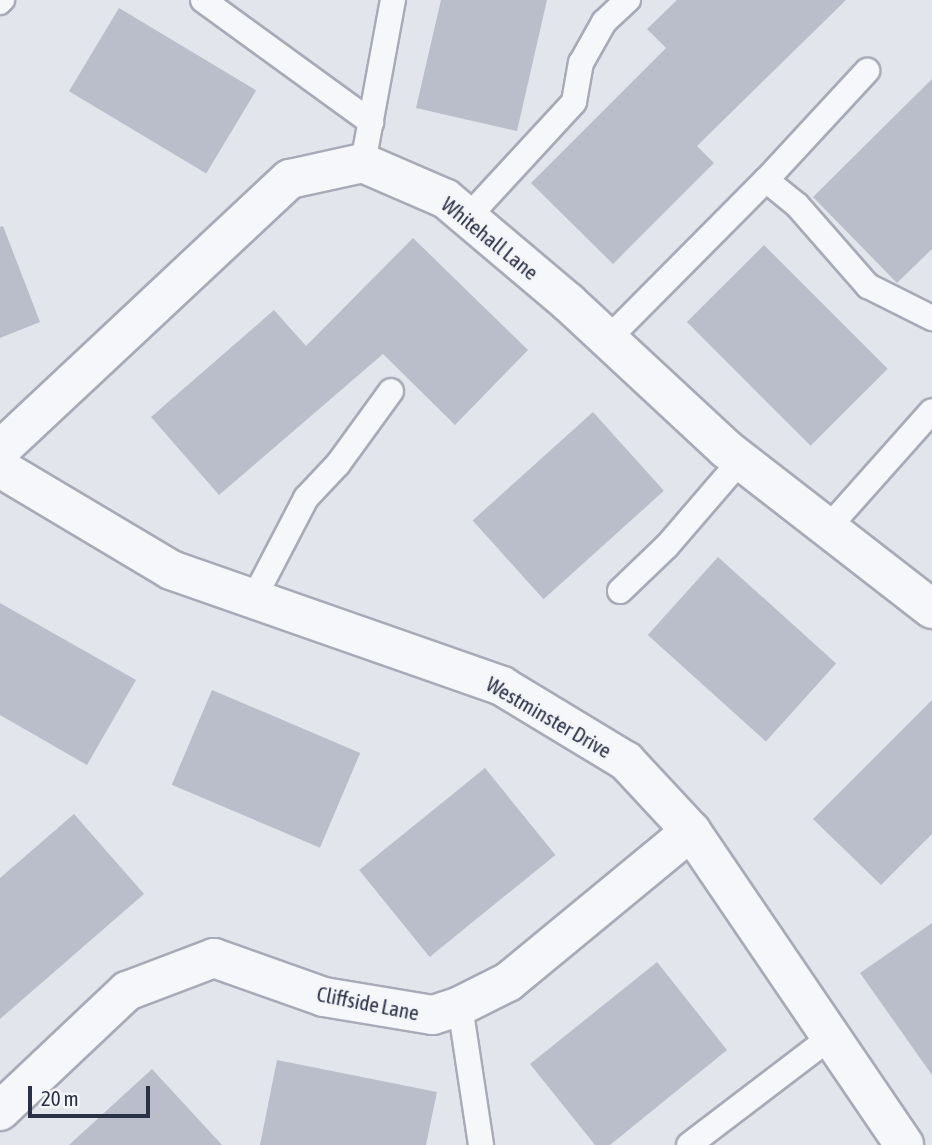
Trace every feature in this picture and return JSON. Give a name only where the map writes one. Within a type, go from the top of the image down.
[{"type":"street","name":"Whitehall Lane","points":[[363,163],[446,199],[741,460],[826,530],[932,609]]},
{"type":"street","points":[[0,450],[290,179],[363,163]]},
{"type":"street","name":"Westminster Drive","points":[[0,468],[171,570],[502,686],[626,761],[691,831],[904,1145]]},
{"type":"street","name":"Cliffside Lane","points":[[0,1111],[127,991],[214,958],[324,998],[433,1015],[460,1006],[508,982],[691,831]]},
{"type":"lane","points":[[203,0],[370,122]]},
{"type":"lane","points":[[363,163],[393,0]]},
{"type":"lane","points":[[468,217],[574,102],[581,63],[604,22],[628,0]]},
{"type":"lane","points":[[608,340],[766,180],[867,71]]},
{"type":"lane","points":[[766,180],[797,205],[869,286],[932,318]]},
{"type":"lane","points":[[254,598],[306,498],[338,464],[391,391]]},
{"type":"lane","points":[[826,530],[932,411]]},
{"type":"lane","points":[[620,591],[667,546],[741,460]]},
{"type":"lane","points":[[460,1006],[481,1145]]},
{"type":"lane","points":[[689,1145],[831,1037]]},
{"type":"building","points":[[441,0],[547,0],[517,131],[416,108]]},
{"type":"building","points":[[677,0],[846,0],[697,146],[714,163],[613,264],[531,183],[666,48],[647,29]]},
{"type":"building","points":[[119,8],[256,90],[206,174],[69,91]]},
{"type":"building","points":[[932,79],[932,249],[897,283],[813,197]]},
{"type":"building","points":[[3,226],[40,322],[0,338],[0,227]]},
{"type":"building","points":[[413,238],[528,350],[455,425],[383,354],[219,495],[151,417],[274,310],[306,346]]},
{"type":"building","points":[[764,245],[888,369],[811,446],[687,322]]},
{"type":"building","points":[[593,412],[664,491],[544,599],[473,520]]},
{"type":"building","points":[[718,557],[836,663],[766,741],[648,635]]},
{"type":"building","points":[[0,603],[136,680],[87,765],[0,715]]},
{"type":"building","points":[[212,690],[360,753],[320,848],[172,785]]},
{"type":"building","points":[[932,700],[932,834],[881,885],[813,819]]},
{"type":"building","points":[[485,768],[555,855],[430,957],[359,870]]},
{"type":"building","points":[[74,814],[144,894],[0,1019],[0,878]]},
{"type":"building","points":[[932,923],[932,1075],[860,973]]},
{"type":"building","points":[[657,962],[727,1050],[610,1145],[595,1145],[530,1064]]},
{"type":"building","points":[[277,1060],[437,1092],[426,1145],[260,1145]]},
{"type":"building","points":[[152,1069],[222,1145],[69,1145]]}]
